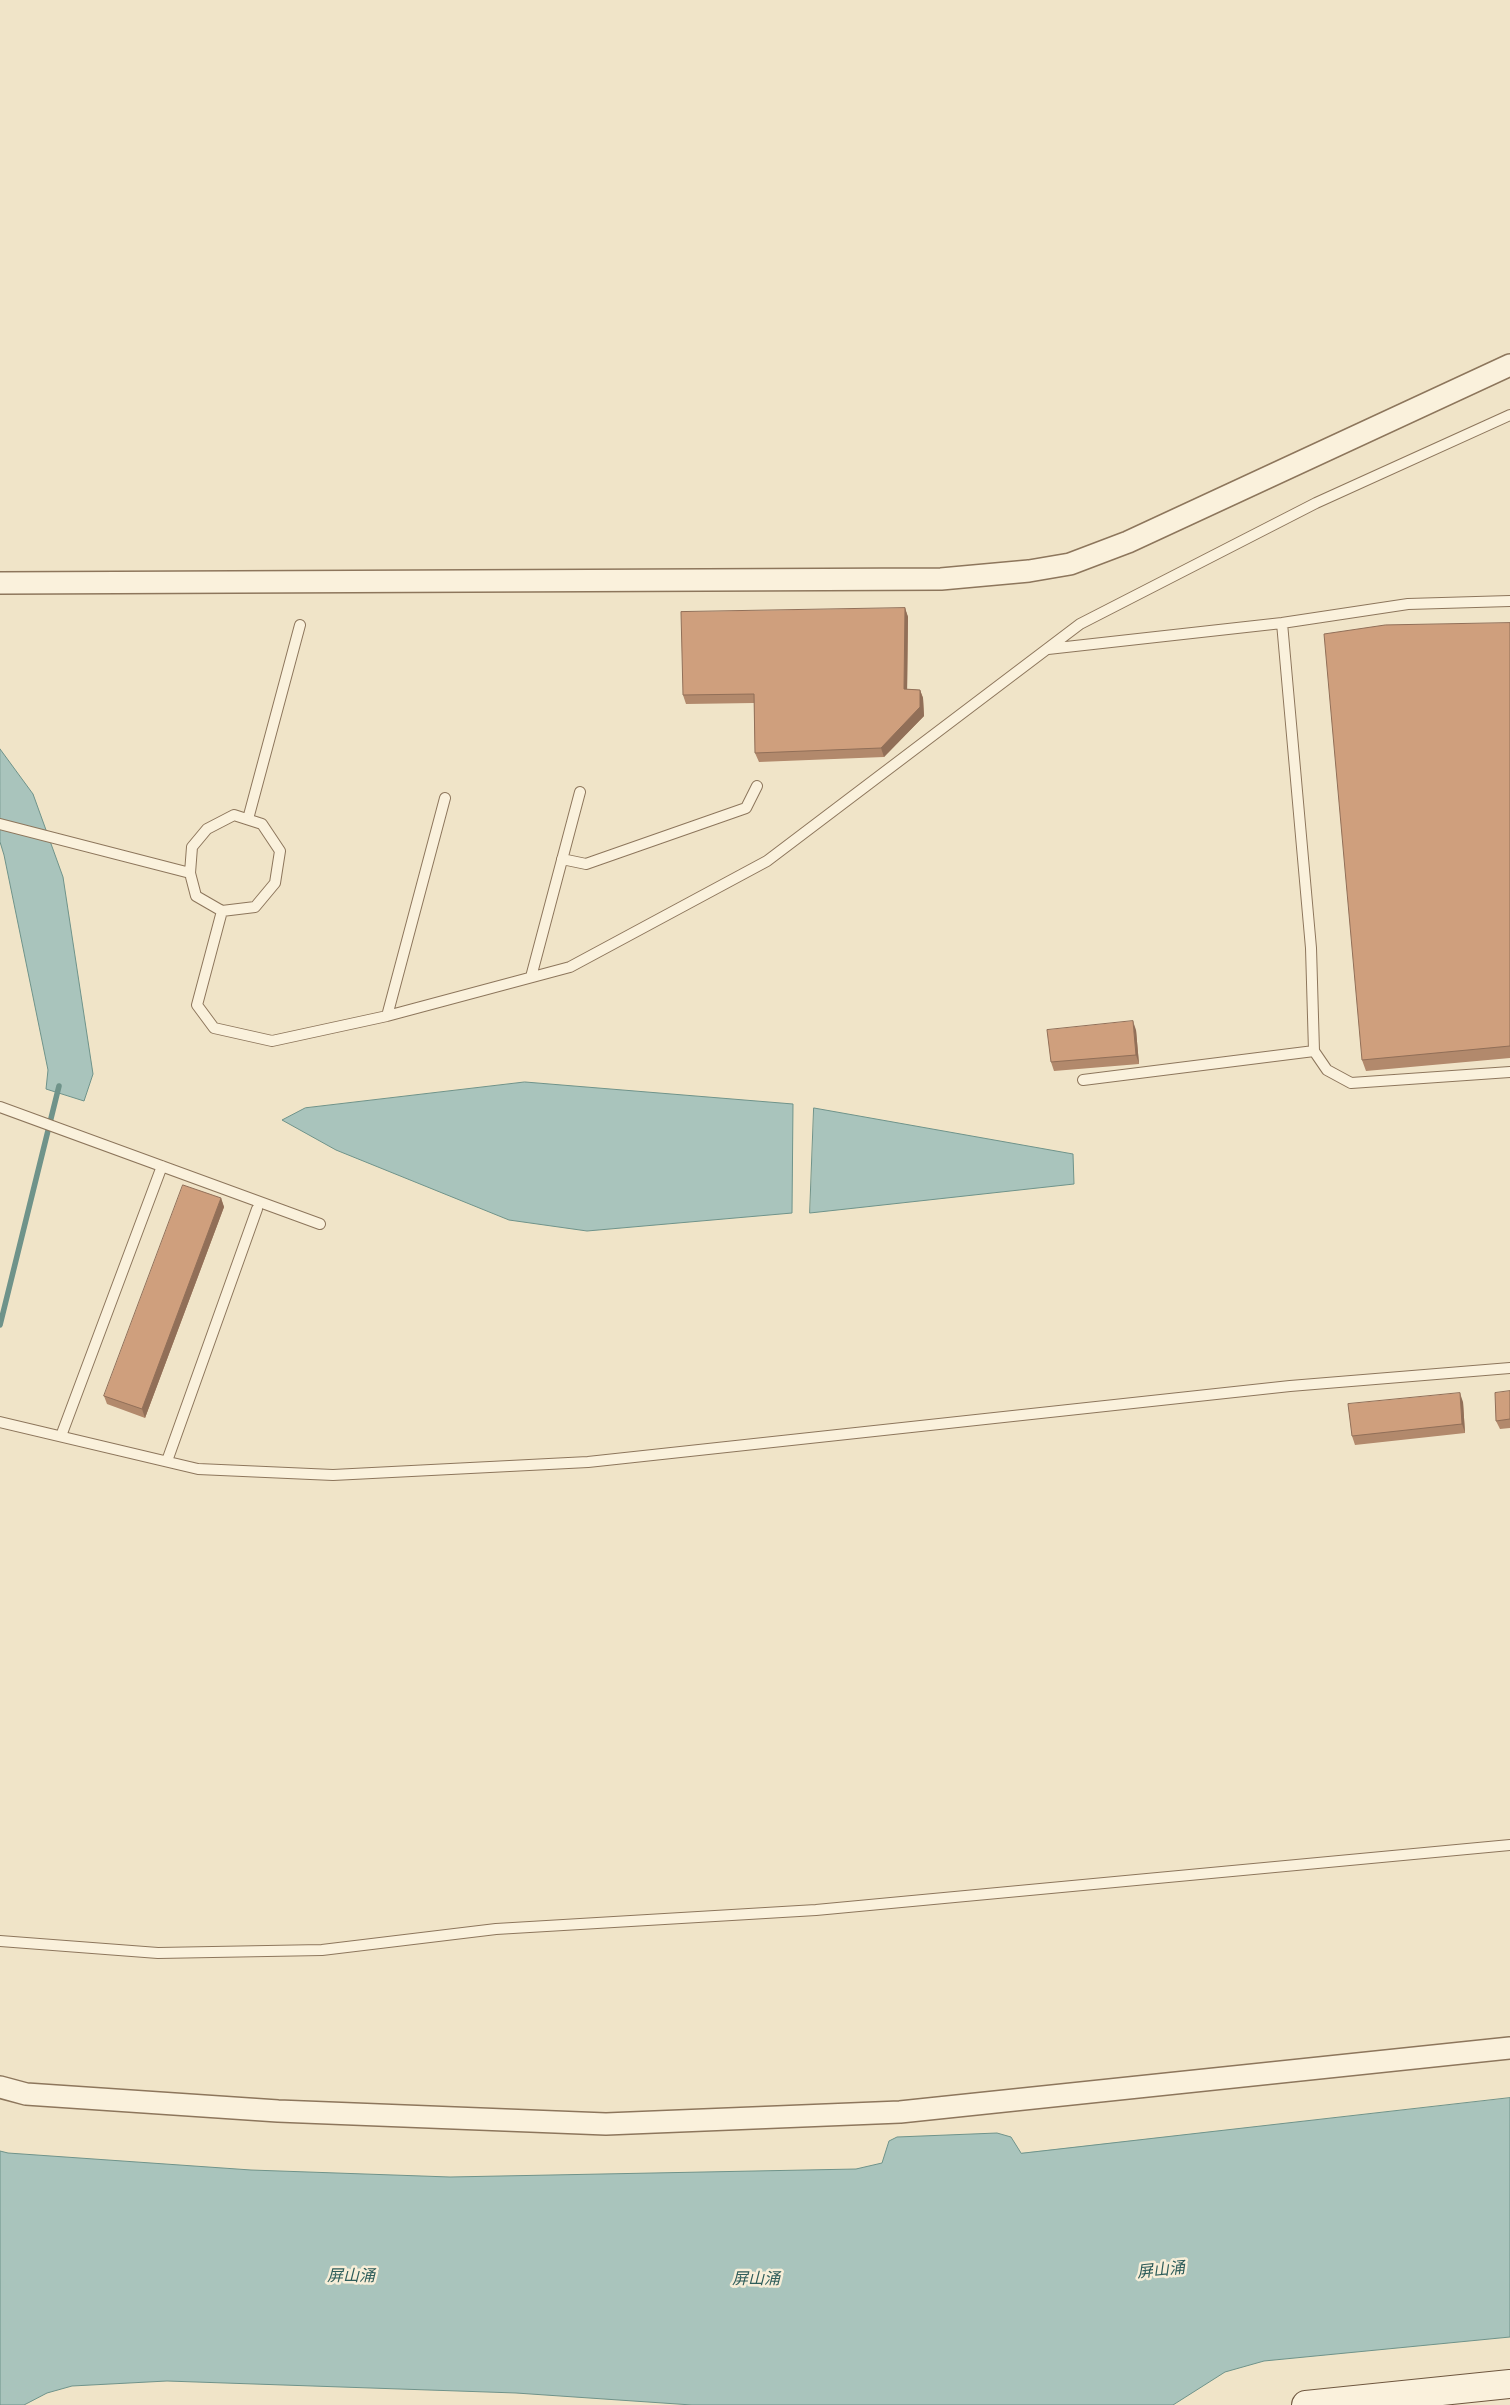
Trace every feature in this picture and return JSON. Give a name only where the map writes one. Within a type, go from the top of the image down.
[{"type":"street","points":[[0,583],[931,580],[1029,571],[1070,564],[1128,542],[1510,365]]},
{"type":"street","points":[[0,2087],[26,2094],[278,2111],[606,2124],[900,2112],[1510,2048]]},
{"type":"street","points":[[1306,2405],[1510,2384]]},
{"type":"lane","points":[[222,911],[197,1005],[214,1028],[272,1041],[387,1016],[570,966],[767,861],[1080,624],[1316,503],[1510,415]]},
{"type":"lane","points":[[1047,649],[1282,623],[1408,604],[1510,601]]},
{"type":"lane","points":[[1282,623],[1311,948],[1314,1051],[1327,1070],[1351,1083],[1510,1072]]},
{"type":"lane","points":[[248,819],[300,625]]},
{"type":"lane","points":[[562,859],[586,864],[746,808],[757,786]]},
{"type":"lane","points":[[531,977],[580,792]]},
{"type":"lane","points":[[387,1016],[445,798]]},
{"type":"lane","points":[[234,815],[248,819],[262,824],[280,851],[274,883],[255,907],[222,911],[196,896],[190,873],[192,847],[207,829],[234,815]]},
{"type":"lane","points":[[0,824],[190,873]]},
{"type":"lane","points":[[1083,1080],[1314,1051]]},
{"type":"lane","points":[[0,1107],[320,1224]]},
{"type":"lane","points":[[61,1436],[162,1166]]},
{"type":"lane","points":[[166,1461],[257,1209]]},
{"type":"lane","points":[[0,1422],[198,1469],[333,1475],[588,1462],[1280,1387],[1510,1368]]},
{"type":"lane","points":[[0,1941],[158,1954],[322,1950],[496,1929],[816,1910],[1510,1845]]},
{"type":"water","points":[[0,749],[33,794],[63,877],[93,1074],[84,1101],[46,1089],[48,1070],[0,842]]},
{"type":"water","points":[[525,1082],[793,1104],[792,1213],[587,1231],[509,1220],[336,1150],[282,1120],[305,1108]]},
{"type":"water","points":[[814,1108],[1073,1154],[1074,1184],[810,1213]]},
{"type":"water","name":"屏山涌","points":[[1510,2098],[1510,2337],[1264,2361],[1225,2372],[1173,2405],[692,2405],[516,2393],[167,2381],[72,2386],[47,2393],[24,2405],[0,2405],[0,2151],[251,2170],[450,2177],[856,2169],[882,2163],[889,2141],[897,2137],[997,2133],[1011,2137],[1021,2153]]},
{"type":"building","points":[[905,608],[904,689],[920,690],[920,707],[881,748],[755,753],[754,694],[683,695],[681,612]]},
{"type":"building","points":[[1510,623],[1510,1046],[1362,1060],[1324,634],[1385,625]]},
{"type":"building","points":[[1133,1021],[1136,1055],[1051,1062],[1047,1030]]},
{"type":"building","points":[[183,1185],[221,1198],[142,1409],[104,1396]]},
{"type":"building","points":[[1510,1391],[1510,1419],[1496,1421],[1495,1393]]},
{"type":"building","points":[[1460,1393],[1462,1424],[1352,1436],[1348,1404]]},
{"type":"waterway","points":[[0,1325],[59,1086]]}]
